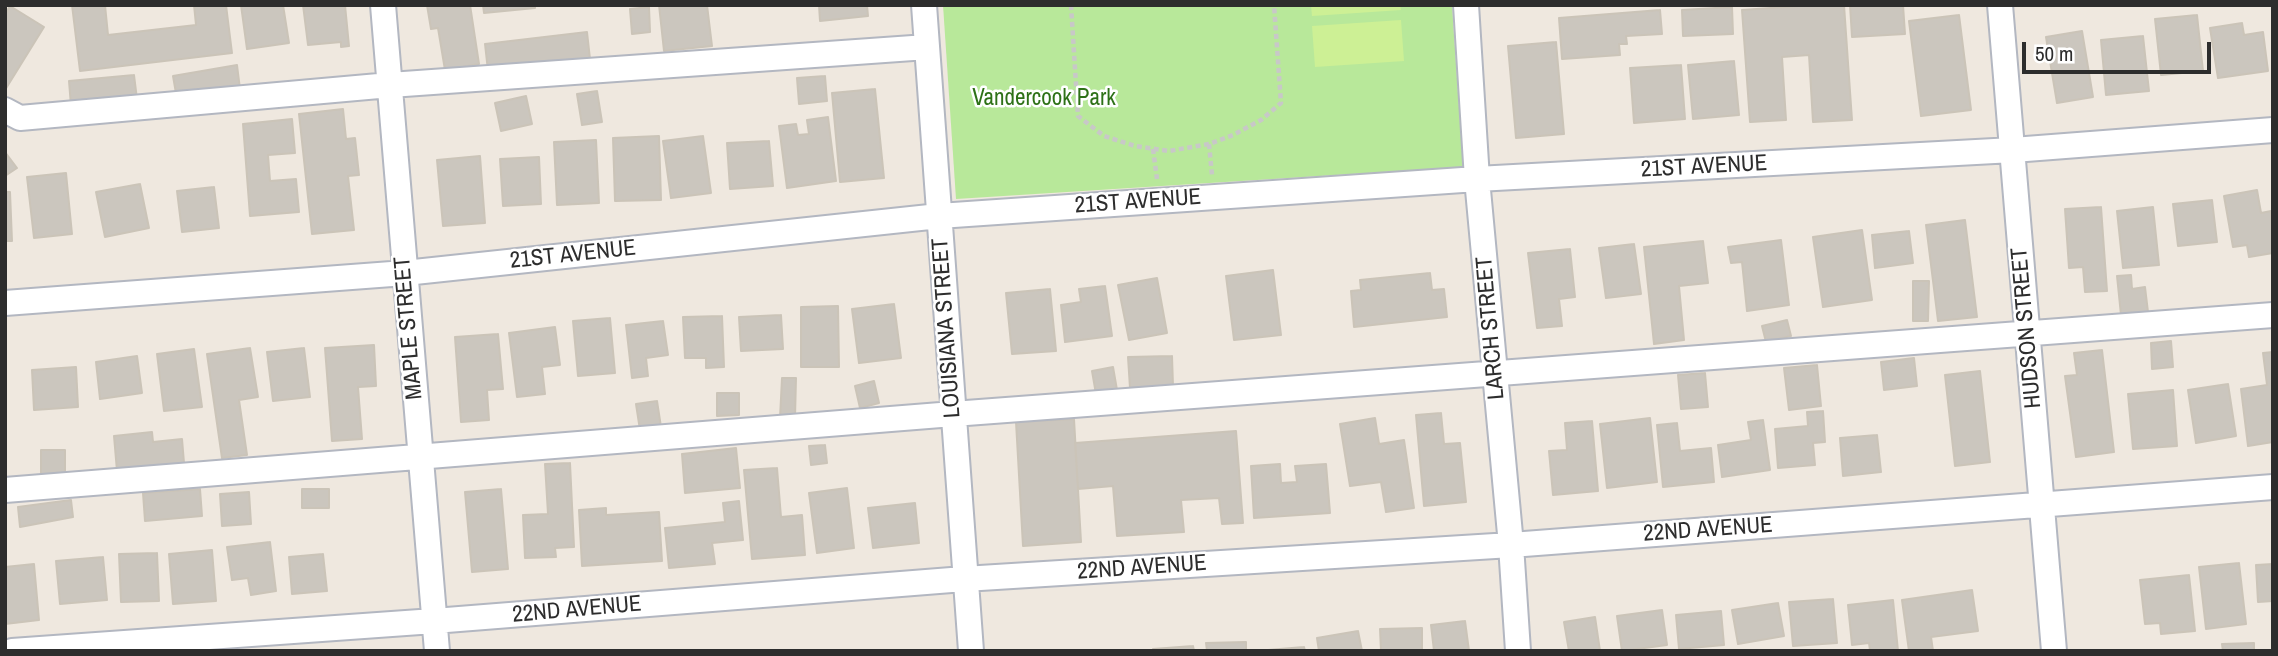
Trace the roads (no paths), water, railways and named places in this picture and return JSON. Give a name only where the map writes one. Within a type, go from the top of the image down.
[{"type":"street","name":"MAPLE STREET","points":[[383,5],[433,621],[438,651]]},
{"type":"street","name":"LOUISIANA STREET","points":[[924,5],[971,651]]},
{"type":"street","name":"LARCH STREET","points":[[1466,5],[1477,179],[1511,545],[1518,651]]},
{"type":"street","name":"HUDSON STREET","points":[[2000,5],[2054,651]]},
{"type":"street","points":[[5,110],[20,118],[390,85],[927,47]]},
{"type":"street","name":"21ST AVENUE","points":[[5,303],[405,273],[939,216],[1477,179],[2013,150],[2273,130]]},
{"type":"street","points":[[5,490],[953,414],[2273,315]]},
{"type":"street","name":"22ND AVENUE","points":[[12,651],[964,579],[1511,545],[2273,487]]},
{"type":"park label","name":"Vandercook Park","points":[[1044,99]]}]
